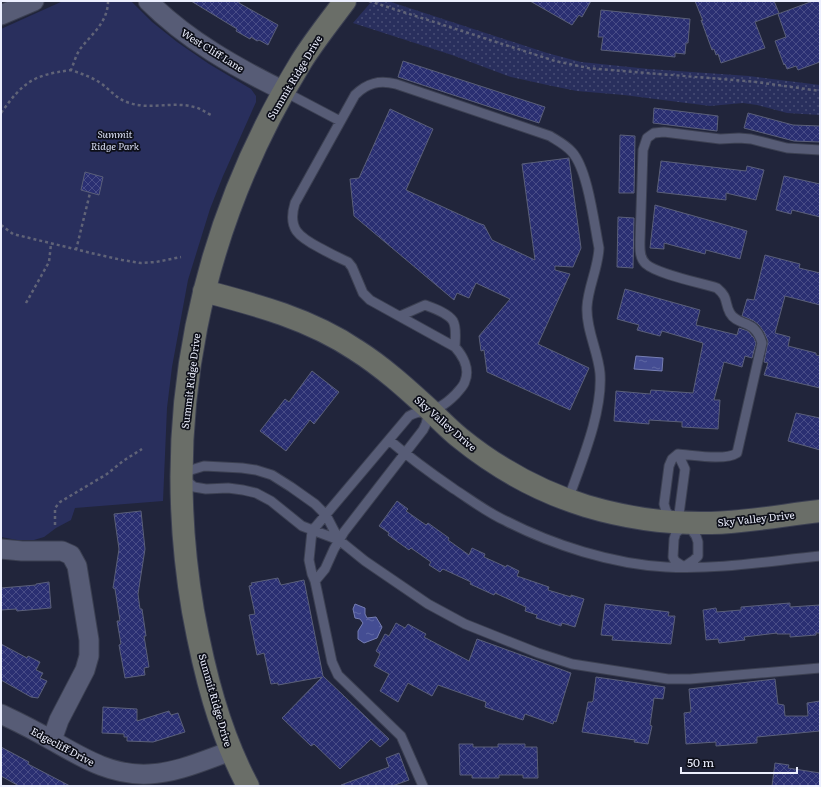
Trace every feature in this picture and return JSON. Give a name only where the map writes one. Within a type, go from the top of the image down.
[{"type":"street","points":[[1,16],[34,1]]},
{"type":"street","name":"West Cliff Lane","points":[[148,1],[178,28],[202,45],[256,77],[284,91]]},
{"type":"street","name":"Summit Ridge Drive","points":[[248,786],[231,751],[215,704],[196,627],[189,585],[184,540],[182,477],[184,415],[188,373],[204,291],[220,234],[234,196],[249,161],[284,91],[302,61],[344,1]]},
{"type":"street","name":"Sky Valley Drive","points":[[204,291],[253,304],[285,315],[324,332],[355,349],[378,365],[460,438],[495,463],[526,481],[568,500],[620,515],[652,520],[681,522],[712,523],[740,521],[820,511]]},
{"type":"street","points":[[1,549],[22,551],[62,551],[71,555],[77,566],[81,582],[89,640],[89,656],[85,670],[59,720],[52,740]]},
{"type":"street","name":"Edgecliff Drive","points":[[1,714],[52,740],[85,760],[107,769],[151,780],[164,773],[231,751]]},
{"type":"lane","points":[[423,786],[401,736],[338,675],[332,662],[316,581],[312,574],[309,560],[312,531],[409,416],[414,413],[442,406],[453,397],[465,382],[465,362],[455,347],[370,300],[363,293],[352,267],[348,262],[304,240],[296,232],[292,223],[292,212],[295,203],[354,95],[372,83],[385,82],[550,136],[563,143],[573,152],[581,165],[599,248],[599,258],[588,296],[587,308],[588,322],[600,374],[596,416],[568,500]]},
{"type":"lane","points":[[284,91],[340,121]]},
{"type":"lane","points":[[684,567],[698,556],[698,542],[696,536],[666,511],[664,504],[669,466],[672,459],[678,454],[718,457],[732,456],[737,453],[762,342],[760,335],[754,327],[731,314],[724,293],[717,288],[655,270],[645,263],[640,252],[643,150],[647,138],[654,133],[664,132],[720,139],[751,139],[787,148],[820,150]]},
{"type":"lane","points":[[400,316],[425,305],[448,316],[453,321],[454,325],[455,347]]},
{"type":"lane","points":[[316,581],[325,569],[338,540],[356,514],[423,430],[429,410]]},
{"type":"lane","points":[[389,440],[404,453],[472,501],[505,521],[569,547],[600,556],[665,567],[725,566],[820,556]]},
{"type":"lane","points":[[678,454],[685,469],[679,514],[681,522],[674,539],[673,557],[675,561],[684,567]]},
{"type":"lane","points":[[338,540],[326,515],[315,504],[292,487],[272,476],[256,470],[204,466],[191,470],[182,477],[194,487],[206,489],[228,488],[243,490],[271,501],[302,526],[338,540],[395,583],[440,611],[465,624],[538,653],[572,664],[668,679],[690,679],[820,668]]},
{"type":"path","points":[[71,70],[80,50],[99,28],[108,8],[108,1]]},
{"type":"path","points":[[369,1],[555,61],[588,68],[756,82],[820,91]]},
{"type":"path","points":[[1,113],[14,94],[25,84],[45,74],[71,70],[88,76],[128,103],[138,105],[179,104],[195,107],[211,115]]},
{"type":"path","points":[[76,250],[90,193]]},
{"type":"path","points":[[1,225],[13,234],[122,260],[141,263],[156,262],[181,257]]},
{"type":"path","points":[[26,303],[49,262],[51,244]]},
{"type":"path","points":[[55,525],[55,508],[60,502],[107,474],[123,461],[142,449]]},
{"type":"green space","name":"Summit Ridge Park","points":[[63,1],[131,1],[152,22],[177,42],[209,64],[251,89],[256,96],[256,102],[210,209],[188,280],[172,367],[167,408],[163,501],[75,508],[71,520],[56,528],[44,537],[34,540],[17,540],[1,537],[1,29]]},
{"type":"green space","points":[[372,1],[388,1],[547,53],[581,62],[649,69],[749,76],[820,85],[820,115],[787,113],[743,103],[710,106],[624,95],[577,91],[511,77],[452,55],[353,23]]},
{"type":"water","points":[[636,356],[663,358],[662,371],[634,369]]},
{"type":"water","points":[[355,604],[365,608],[367,618],[376,617],[382,627],[377,638],[364,643],[358,639],[358,631],[363,623],[360,619],[355,618],[353,609]]},
{"type":"building","points":[[191,1],[239,1],[239,3],[278,25],[268,45],[251,37],[250,39],[236,31],[237,29]]},
{"type":"building","points":[[530,1],[591,1],[582,17],[579,15],[572,25]]},
{"type":"building","points":[[695,1],[774,1],[779,13],[755,22],[765,48],[721,63],[718,54],[716,55],[714,49],[712,50]]},
{"type":"building","points":[[813,1],[820,1],[820,62],[798,70],[796,66],[787,69],[775,41],[786,37],[778,14]]},
{"type":"building","points":[[601,10],[690,19],[688,43],[686,43],[685,54],[675,53],[675,57],[601,50],[603,37],[598,37]]},
{"type":"building","points":[[403,61],[545,107],[539,123],[398,77]]},
{"type":"building","points":[[654,108],[718,116],[717,131],[653,123]]},
{"type":"building","points":[[390,109],[433,129],[406,190],[484,225],[492,240],[535,260],[522,164],[569,158],[581,248],[573,267],[555,266],[555,270],[570,274],[538,344],[589,368],[570,410],[487,372],[484,350],[481,351],[479,336],[510,299],[476,283],[469,298],[457,293],[454,300],[354,216],[350,179],[359,178]]},
{"type":"building","points":[[748,113],[793,125],[820,126],[820,142],[794,141],[744,128]]},
{"type":"building","points":[[620,135],[635,136],[634,193],[619,193]]},
{"type":"building","points":[[661,161],[746,171],[747,166],[764,170],[756,200],[726,193],[726,200],[657,192]]},
{"type":"building","points":[[85,172],[103,177],[99,195],[81,190]]},
{"type":"building","points":[[784,176],[820,184],[820,217],[792,210],[791,214],[776,210]]},
{"type":"building","points":[[655,205],[747,231],[740,259],[706,250],[705,254],[664,243],[664,249],[650,248]]},
{"type":"building","points":[[618,217],[634,218],[633,268],[617,267]]},
{"type":"building","points":[[765,255],[800,264],[799,268],[820,273],[820,305],[785,296],[775,333],[790,337],[788,346],[816,353],[816,355],[820,356],[820,388],[764,375],[768,363],[764,362],[768,341],[759,325],[742,316],[747,299],[754,300]]},
{"type":"building","points":[[625,289],[700,310],[696,325],[737,335],[739,328],[748,331],[754,338],[756,343],[752,358],[745,356],[742,367],[724,362],[714,400],[720,400],[718,429],[682,427],[682,422],[649,420],[649,424],[614,421],[616,391],[650,394],[651,390],[693,393],[703,343],[662,331],[660,336],[637,330],[639,325],[617,319]]},
{"type":"building","points":[[312,371],[339,392],[314,424],[310,420],[286,451],[260,431],[285,399],[289,402]]},
{"type":"building","points":[[796,413],[820,418],[820,450],[788,441]]},
{"type":"building","points":[[397,501],[408,509],[406,511],[426,525],[428,523],[469,555],[472,548],[485,554],[484,557],[519,571],[517,576],[549,587],[548,590],[571,597],[571,595],[584,599],[575,627],[562,623],[561,626],[536,618],[537,615],[525,611],[526,607],[495,593],[494,595],[443,569],[440,572],[429,565],[431,562],[411,548],[409,550],[388,535],[389,533],[379,526]]},
{"type":"building","points":[[141,511],[145,549],[138,594],[140,609],[142,609],[146,636],[144,636],[149,667],[144,668],[145,675],[125,678],[119,645],[121,644],[117,621],[120,621],[115,589],[113,588],[119,549],[114,514]]},
{"type":"building","points":[[278,578],[281,585],[304,580],[323,676],[389,739],[380,747],[371,739],[340,769],[314,744],[311,746],[282,718],[322,677],[278,685],[278,683],[271,684],[264,653],[257,655],[249,615],[255,614],[249,586],[252,585],[251,583]]},
{"type":"building","points":[[49,582],[51,608],[17,611],[16,609],[1,610],[1,588],[36,585]]},
{"type":"building","points":[[790,603],[790,607],[820,605],[820,633],[816,633],[816,635],[790,637],[790,634],[777,633],[744,637],[745,640],[719,643],[718,639],[706,640],[703,610],[716,608],[717,612],[741,610],[741,607]]},
{"type":"building","points":[[605,604],[669,612],[668,616],[675,616],[671,644],[612,640],[613,636],[601,635]]},
{"type":"building","points":[[396,623],[405,628],[408,624],[426,634],[424,637],[469,661],[477,639],[571,673],[556,722],[554,721],[553,724],[525,714],[523,720],[485,707],[486,702],[438,685],[432,696],[408,683],[398,702],[380,691],[389,674],[374,666],[380,654],[376,651],[385,634],[389,636]]},
{"type":"building","points":[[1,644],[27,658],[28,656],[40,662],[36,670],[43,673],[40,678],[47,681],[38,698],[31,697],[1,680]]},
{"type":"building","points":[[596,677],[665,687],[663,699],[654,698],[650,725],[652,726],[648,744],[634,742],[635,740],[582,732],[588,702],[593,701]]},
{"type":"building","points":[[775,679],[778,704],[784,705],[785,716],[808,716],[807,703],[820,701],[820,731],[757,737],[757,743],[716,746],[716,742],[686,744],[684,713],[691,712],[689,689]]},
{"type":"building","points":[[103,707],[137,709],[137,721],[169,711],[171,715],[178,713],[185,732],[153,742],[127,741],[127,737],[124,737],[124,734],[102,733]]},
{"type":"building","points":[[459,744],[473,744],[473,747],[498,747],[498,744],[525,744],[525,747],[537,747],[538,778],[523,778],[523,775],[499,775],[499,778],[472,778],[472,775],[460,775]]},
{"type":"building","points":[[1,747],[29,762],[28,764],[70,786],[19,786],[1,776]]},
{"type":"building","points":[[399,753],[409,780],[392,786],[341,786],[389,767],[386,758]]},
{"type":"building","points":[[775,763],[789,765],[788,768],[820,773],[820,786],[772,786]]}]
